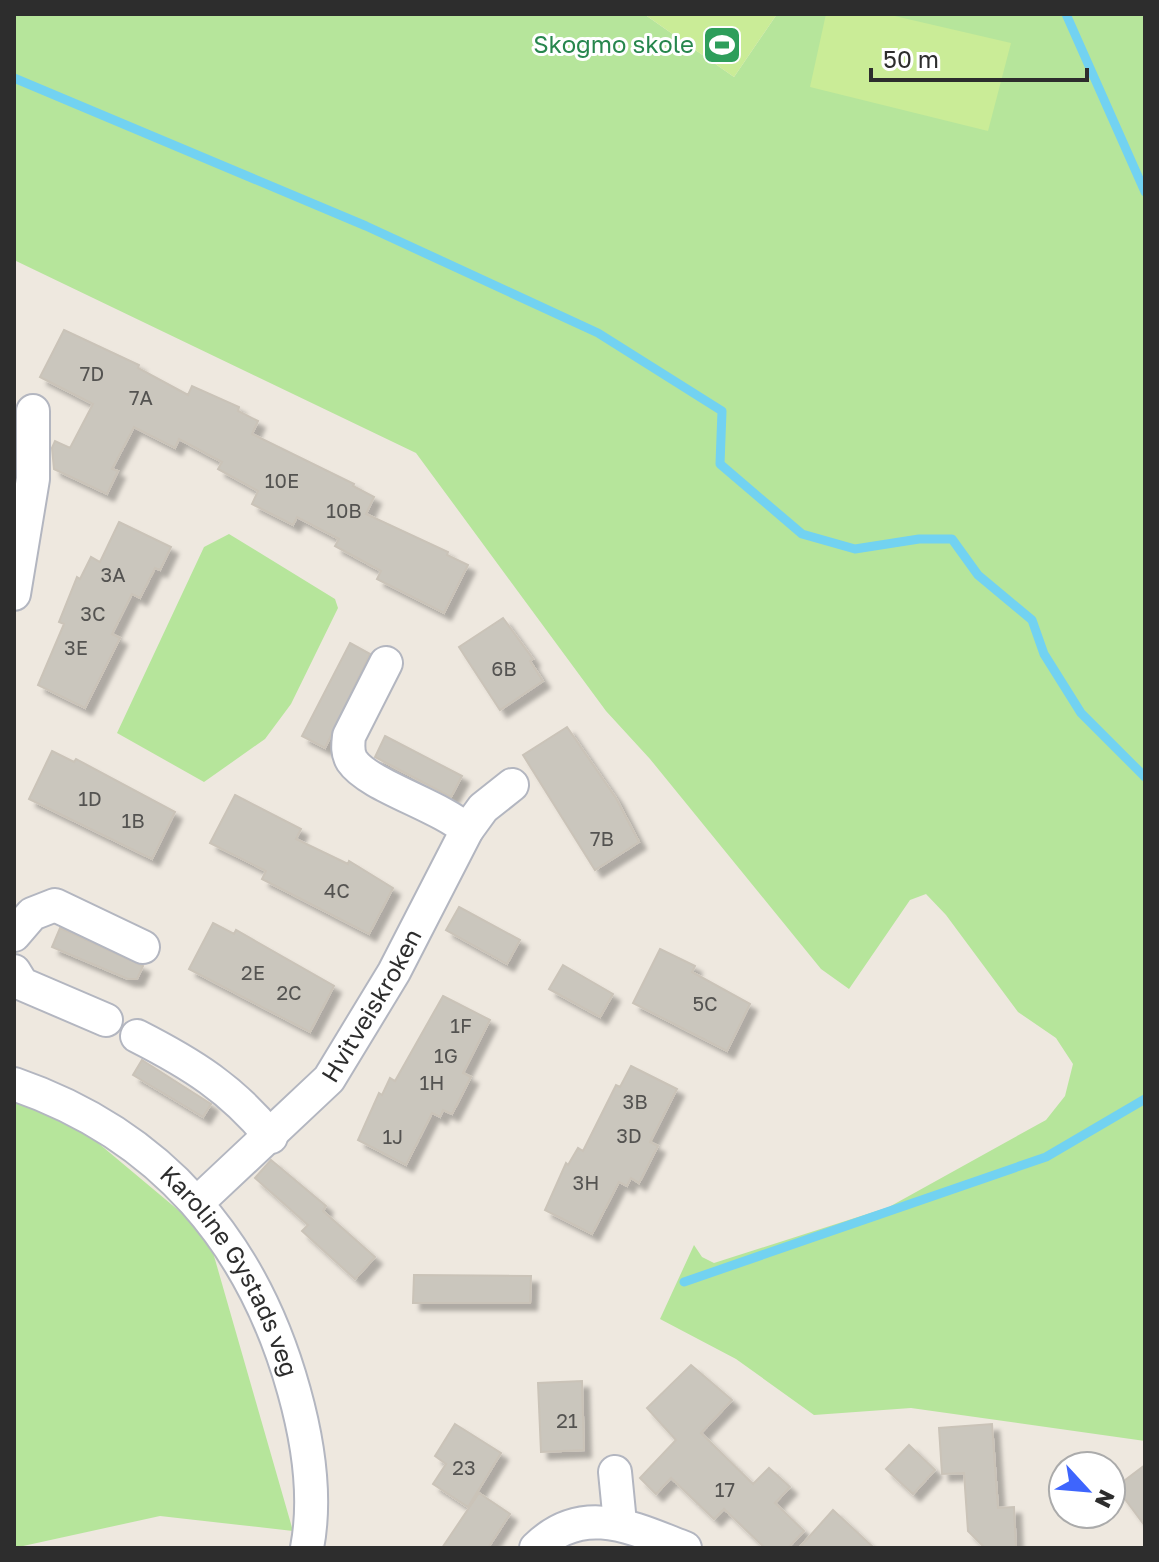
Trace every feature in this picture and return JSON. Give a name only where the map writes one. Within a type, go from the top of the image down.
[{"type":"street","points":[[14,589],[33,479],[33,411]]},
{"type":"street","points":[[386,663],[349,736],[347,750],[352,761],[365,773],[450,815],[467,830]]},
{"type":"street","name":"Hvitveiskroken","points":[[197,1203],[271,1137],[329,1079],[358,1037],[467,830],[483,808],[512,785]]},
{"type":"street","points":[[14,935],[32,914],[55,905],[143,947]]},
{"type":"street","points":[[14,971],[22,984],[106,1020]]},
{"type":"street","points":[[137,1036],[220,1085],[244,1104],[271,1137]]},
{"type":"street","name":"Karoline Gystads veg","points":[[14,1084],[75,1111],[122,1137],[197,1203],[240,1258],[277,1330],[308,1451],[311,1491],[307,1548]]},
{"type":"street","points":[[615,1472],[620,1523]]},
{"type":"street","points":[[536,1548],[552,1533],[587,1522],[620,1523],[685,1548]]},
{"type":"green space","points":[[14,14],[644,14],[734,77],[777,14],[1145,14],[1145,1441],[911,1408],[814,1415],[736,1359],[660,1319],[694,1245],[702,1257],[714,1263],[889,1207],[1046,1120],[1065,1096],[1073,1064],[1056,1038],[1018,1012],[946,915],[926,894],[910,900],[849,989],[821,969],[650,759],[606,711],[416,453],[14,260]]},
{"type":"green space","name":"Skogmo skole","points":[[644,14],[777,14],[734,77]]},
{"type":"green space","points":[[826,14],[886,14],[1011,43],[988,131],[810,87]]},
{"type":"green space","points":[[229,534],[335,599],[338,608],[291,704],[265,739],[204,782],[117,733],[204,547]]},
{"type":"green space","points":[[14,1082],[36,1091],[208,1235],[293,1531],[160,1516],[14,1548]]},
{"type":"building","points":[[64,330],[139,365],[138,368],[188,395],[192,386],[239,407],[238,411],[258,421],[252,434],[374,497],[366,514],[448,552],[447,555],[468,565],[444,613],[377,579],[381,571],[335,546],[339,539],[297,517],[293,525],[252,504],[258,491],[218,469],[222,462],[179,439],[175,448],[134,427],[112,469],[118,471],[107,494],[54,469],[52,448],[55,441],[70,448],[93,404],[40,377]]},
{"type":"building","points":[[119,522],[171,547],[160,570],[155,568],[140,598],[132,594],[112,634],[120,638],[85,708],[38,685],[64,624],[59,622],[77,577],[80,579],[91,557],[100,562]]},
{"type":"building","points":[[503,618],[533,659],[530,661],[543,681],[500,710],[459,647]]},
{"type":"building","points":[[350,643],[370,654],[325,748],[302,736]]},
{"type":"building","points":[[567,727],[616,798],[639,842],[595,870],[523,755]]},
{"type":"building","points":[[385,736],[462,776],[451,797],[375,757]]},
{"type":"building","points":[[52,751],[74,762],[76,759],[175,812],[152,859],[29,799]]},
{"type":"building","points":[[235,795],[301,829],[296,839],[348,864],[349,861],[393,888],[369,934],[262,879],[266,871],[210,843]]},
{"type":"building","points":[[459,907],[520,940],[507,964],[446,930]]},
{"type":"building","points":[[213,923],[234,934],[236,930],[334,986],[310,1032],[189,969]]},
{"type":"building","points":[[60,928],[143,966],[137,979],[128,979],[52,947]]},
{"type":"building","points":[[660,949],[695,966],[692,972],[750,1004],[727,1051],[633,1003]]},
{"type":"building","points":[[563,965],[613,994],[600,1017],[549,989]]},
{"type":"building","points":[[443,996],[490,1020],[463,1073],[471,1077],[452,1114],[443,1110],[440,1117],[432,1113],[406,1165],[358,1140],[379,1093],[382,1095],[390,1078],[395,1081]]},
{"type":"building","points":[[142,1060],[211,1104],[203,1117],[133,1075]]},
{"type":"building","points":[[631,1066],[677,1089],[650,1142],[658,1146],[639,1183],[631,1178],[627,1186],[619,1182],[592,1234],[545,1210],[566,1163],[568,1165],[578,1148],[583,1151],[616,1085],[620,1087]]},
{"type":"building","points":[[271,1160],[326,1206],[323,1211],[375,1257],[355,1279],[302,1231],[308,1225],[255,1178]]},
{"type":"building","points":[[414,1275],[531,1276],[530,1303],[413,1303]]},
{"type":"building","points":[[691,1365],[732,1400],[701,1433],[753,1484],[769,1468],[790,1487],[775,1503],[804,1531],[788,1548],[765,1548],[724,1509],[714,1519],[671,1478],[656,1494],[640,1478],[676,1440],[647,1408]]},
{"type":"building","points":[[582,1381],[584,1450],[541,1452],[538,1383]]},
{"type":"building","points":[[455,1424],[501,1453],[468,1507],[433,1484],[446,1464],[435,1456]]},
{"type":"building","points":[[992,1424],[998,1508],[1014,1507],[1016,1548],[985,1548],[968,1531],[964,1473],[942,1474],[939,1428]]},
{"type":"building","points":[[909,1445],[935,1470],[913,1494],[886,1469]]},
{"type":"building","points":[[1145,1465],[1145,1526],[1127,1502],[1127,1479]]},
{"type":"building","points":[[479,1493],[510,1514],[488,1548],[442,1548]]},
{"type":"building","points":[[833,1510],[874,1548],[799,1548]]},
{"type":"waterway","points":[[1066,14],[1145,192]]},
{"type":"waterway","points":[[14,78],[366,226],[598,333],[722,411],[720,464],[802,534],[855,549],[919,539],[952,539],[978,575],[1032,620],[1044,654],[1081,713],[1145,777]]},
{"type":"waterway","points":[[684,1282],[1046,1157],[1145,1099]]},
{"type":"place","name":"Skogmo skole","points":[[722,45]]}]
